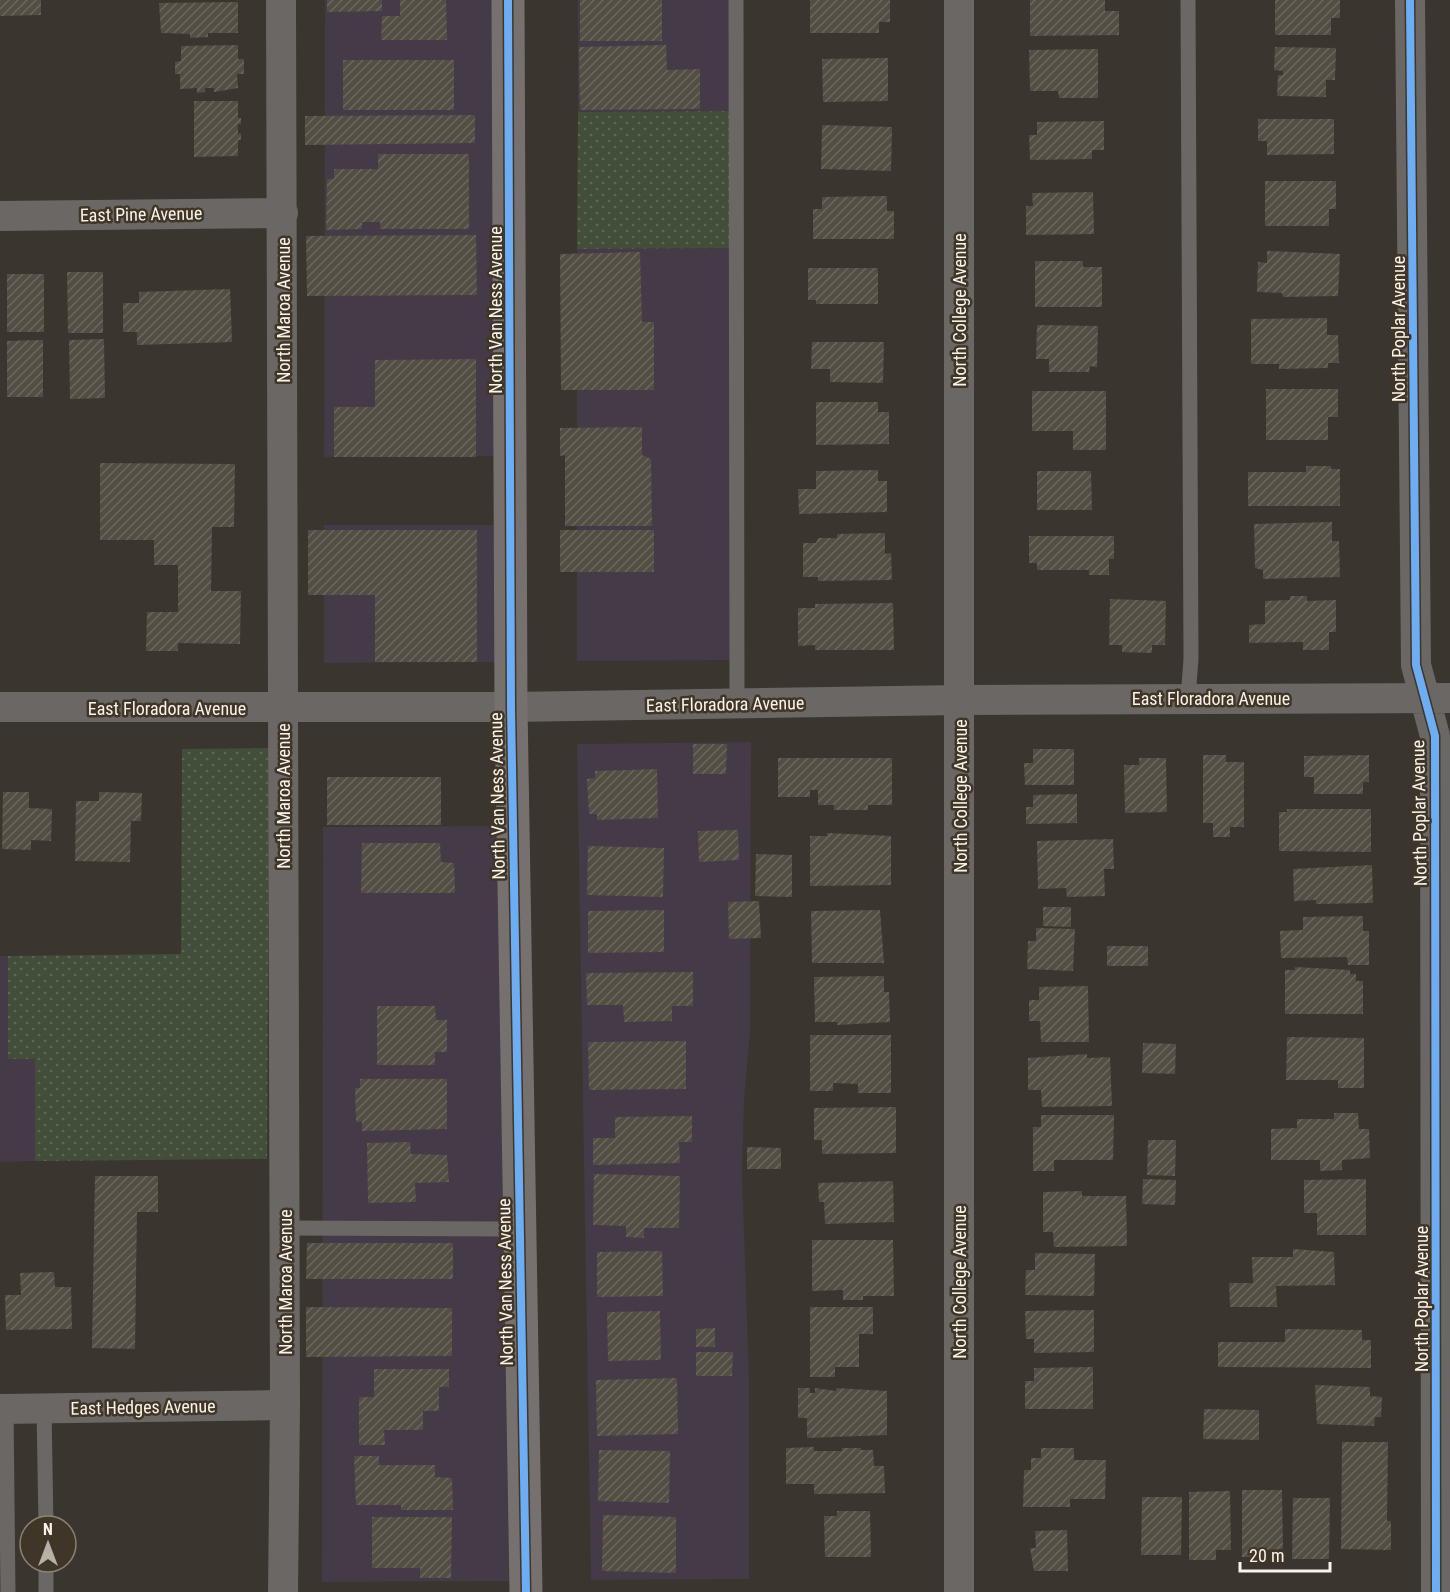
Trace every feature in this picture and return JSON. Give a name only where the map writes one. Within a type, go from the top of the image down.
[{"type":"main road","name":"North Van Ness Avenue","points":[[508,0],[511,707],[518,1229],[526,1592]]},
{"type":"street","name":"North Maroa Avenue","points":[[281,0],[285,1228],[283,1592]]},
{"type":"street","name":"North College Avenue","points":[[959,0],[959,1592]]},
{"type":"street","name":"North Poplar Avenue","points":[[1410,0],[1416,665],[1438,698],[1435,736],[1436,1592]]},
{"type":"street","name":"East Pine Avenue","points":[[0,216],[283,213]]},
{"type":"street","name":"East Floradora Avenue","points":[[0,707],[283,709],[960,700],[1438,698]]},
{"type":"street","name":"East Hedges Avenue","points":[[3,1409],[285,1405]]},
{"type":"lane","points":[[736,0],[737,703]]},
{"type":"lane","points":[[1188,0],[1191,659],[1188,698]]},
{"type":"lane","points":[[285,1228],[518,1229]]},
{"type":"lane","points":[[44,1408],[46,1514]]},
{"type":"lane","points":[[3,1409],[8,1592]]},
{"type":"lane","points":[[46,1574],[46,1592]]},
{"type":"shaded area","points":[[325,0],[496,0],[495,456],[324,457]]},
{"type":"shaded area","points":[[578,0],[743,0],[743,111],[578,112]]},
{"type":"shaded area","points":[[743,248],[742,660],[577,661],[577,249]]},
{"type":"shaded area","points":[[324,525],[495,525],[495,662],[324,663]]},
{"type":"shaded area","points":[[751,742],[750,1031],[744,1100],[742,1173],[749,1378],[749,1579],[591,1580],[577,744]]},
{"type":"shaded area","points":[[497,826],[509,1581],[322,1582],[323,827]]},
{"type":"shaded area","points":[[0,956],[8,956],[8,1058],[35,1058],[35,1161],[0,1162]]},
{"type":"green space","points":[[743,111],[743,248],[577,249],[578,112]]},
{"type":"green space","points":[[269,748],[267,1159],[35,1161],[35,1059],[8,1059],[8,956],[181,954],[182,749]]},
{"type":"building","points":[[0,0],[41,0],[41,15],[0,16]]},
{"type":"building","points":[[327,0],[382,0],[382,11],[327,12]]},
{"type":"building","points":[[400,0],[446,0],[447,40],[381,40],[382,16],[400,16]]},
{"type":"building","points":[[580,0],[662,0],[662,41],[580,41]]},
{"type":"building","points":[[810,0],[890,0],[890,22],[879,22],[879,33],[810,33]]},
{"type":"building","points":[[1030,0],[1105,0],[1105,11],[1119,11],[1119,35],[1030,36]]},
{"type":"building","points":[[1275,0],[1340,0],[1340,18],[1331,18],[1331,35],[1275,35]]},
{"type":"building","points":[[238,2],[238,33],[208,33],[208,37],[190,38],[190,34],[161,33],[159,3]]},
{"type":"building","points":[[238,45],[238,59],[244,59],[244,74],[237,74],[238,88],[214,92],[214,88],[205,88],[205,92],[197,93],[197,88],[180,89],[180,74],[175,74],[175,62],[181,61],[181,46]]},
{"type":"building","points":[[666,45],[667,70],[700,69],[700,109],[580,110],[579,47]]},
{"type":"building","points":[[1275,47],[1336,48],[1335,80],[1326,80],[1326,97],[1277,96],[1278,75],[1283,75],[1283,71],[1274,70]]},
{"type":"building","points":[[1098,49],[1098,98],[1059,98],[1058,91],[1030,91],[1029,50]]},
{"type":"building","points":[[888,58],[888,101],[823,102],[822,59]]},
{"type":"building","points":[[343,60],[454,60],[454,110],[343,110]]},
{"type":"building","points":[[194,101],[238,101],[238,118],[241,118],[241,124],[238,124],[238,134],[241,133],[241,140],[238,140],[238,156],[194,157]]},
{"type":"building","points":[[475,115],[475,143],[305,145],[305,116]]},
{"type":"building","points":[[1258,119],[1334,119],[1334,154],[1267,155],[1267,141],[1258,141]]},
{"type":"building","points":[[1104,121],[1104,150],[1092,150],[1092,159],[1030,160],[1029,135],[1037,135],[1037,122]]},
{"type":"building","points":[[822,125],[892,127],[891,171],[821,169]]},
{"type":"building","points":[[378,154],[469,154],[469,229],[380,229],[380,222],[362,222],[362,229],[326,230],[327,179],[334,179],[334,169],[378,169]]},
{"type":"building","points":[[1265,181],[1336,181],[1336,209],[1329,209],[1329,226],[1265,226]]},
{"type":"building","points":[[1093,192],[1094,234],[1026,235],[1026,206],[1033,206],[1032,193]]},
{"type":"building","points":[[887,196],[887,211],[894,211],[894,239],[813,239],[813,209],[822,209],[822,197]]},
{"type":"building","points":[[476,235],[477,295],[307,296],[306,236]]},
{"type":"building","points":[[1267,251],[1340,254],[1338,296],[1283,297],[1282,293],[1257,292],[1258,262],[1267,263]]},
{"type":"building","points":[[640,252],[642,322],[654,322],[654,390],[561,390],[560,254]]},
{"type":"building","points":[[1035,261],[1083,261],[1083,267],[1102,267],[1102,307],[1035,307]]},
{"type":"building","points":[[808,268],[878,268],[878,304],[816,304],[816,300],[808,300]]},
{"type":"building","points":[[67,272],[103,272],[103,333],[68,333]]},
{"type":"building","points":[[7,274],[44,274],[44,332],[7,332]]},
{"type":"building","points":[[230,289],[232,342],[137,345],[137,332],[123,332],[123,303],[139,303],[139,292]]},
{"type":"building","points":[[1327,318],[1327,335],[1338,335],[1339,363],[1328,363],[1328,368],[1279,369],[1279,364],[1251,364],[1251,319]]},
{"type":"building","points":[[1037,325],[1098,326],[1097,367],[1090,366],[1089,372],[1049,372],[1049,359],[1036,359]]},
{"type":"building","points":[[104,339],[105,398],[70,399],[69,340]]},
{"type":"building","points":[[43,340],[43,397],[7,397],[7,341]]},
{"type":"building","points":[[812,342],[884,342],[883,383],[830,382],[830,369],[811,369]]},
{"type":"building","points":[[476,359],[476,457],[334,457],[334,407],[375,407],[375,360]]},
{"type":"building","points":[[1266,389],[1338,389],[1338,417],[1328,417],[1328,440],[1266,440]]},
{"type":"building","points":[[1032,391],[1106,391],[1106,450],[1073,450],[1073,431],[1032,431]]},
{"type":"building","points":[[816,402],[878,402],[878,412],[889,412],[889,444],[816,445]]},
{"type":"building","points":[[642,427],[642,455],[651,459],[652,526],[565,526],[565,455],[560,456],[560,428]]},
{"type":"building","points":[[100,463],[235,464],[234,527],[212,527],[211,591],[241,591],[240,644],[178,643],[178,651],[146,651],[147,612],[178,612],[178,565],[154,565],[154,540],[100,540]]},
{"type":"building","points":[[1306,466],[1331,466],[1331,469],[1340,469],[1340,506],[1248,506],[1248,472],[1306,472]]},
{"type":"building","points":[[878,470],[878,481],[887,481],[887,512],[799,514],[798,489],[816,489],[816,471]]},
{"type":"building","points":[[1037,471],[1091,471],[1092,510],[1037,510]]},
{"type":"building","points":[[1332,522],[1332,541],[1339,541],[1340,577],[1263,579],[1263,570],[1255,568],[1254,524]]},
{"type":"building","points":[[308,530],[477,530],[477,662],[375,662],[375,595],[308,595]]},
{"type":"building","points":[[560,530],[654,530],[654,572],[560,572]]},
{"type":"building","points":[[885,533],[885,554],[891,553],[892,580],[818,581],[818,577],[803,577],[803,543],[816,543],[818,538],[837,538],[837,534]]},
{"type":"building","points":[[1029,536],[1114,536],[1114,559],[1109,559],[1109,575],[1089,575],[1089,570],[1037,570],[1037,563],[1029,563]]},
{"type":"building","points":[[1290,596],[1307,596],[1307,601],[1336,600],[1336,632],[1329,632],[1329,650],[1303,650],[1303,642],[1249,643],[1249,625],[1265,624],[1265,601],[1290,600]]},
{"type":"building","points":[[1110,599],[1166,601],[1165,645],[1152,645],[1152,653],[1122,652],[1122,645],[1109,645]]},
{"type":"building","points":[[893,603],[894,650],[815,650],[815,645],[798,646],[798,608],[815,608],[815,604]]},
{"type":"building","points":[[693,744],[727,744],[726,774],[693,774]]},
{"type":"building","points":[[1033,749],[1074,749],[1074,785],[1025,785],[1024,763],[1033,763]]},
{"type":"building","points":[[1203,755],[1226,755],[1226,762],[1244,762],[1244,827],[1230,827],[1230,837],[1213,837],[1213,823],[1203,823]]},
{"type":"building","points":[[1369,755],[1369,782],[1363,782],[1363,794],[1314,794],[1314,777],[1304,777],[1304,756]]},
{"type":"building","points":[[778,758],[892,758],[892,805],[868,805],[868,810],[834,810],[834,805],[818,805],[818,790],[810,790],[810,797],[778,797]]},
{"type":"building","points":[[1139,758],[1166,758],[1167,812],[1125,813],[1124,765],[1139,765]]},
{"type":"building","points":[[657,769],[658,818],[597,820],[597,814],[589,814],[587,779],[595,778],[595,771]]},
{"type":"building","points":[[327,777],[441,777],[441,825],[327,825]]},
{"type":"building","points":[[3,792],[29,792],[29,808],[52,809],[51,841],[31,840],[31,850],[2,849]]},
{"type":"building","points":[[99,792],[142,793],[141,821],[131,821],[130,862],[75,861],[76,801],[99,801]]},
{"type":"building","points":[[1077,794],[1077,823],[1026,824],[1026,807],[1033,807],[1033,795]]},
{"type":"building","points":[[1287,809],[1371,809],[1371,852],[1279,851],[1279,812],[1287,812]]},
{"type":"building","points":[[738,830],[739,860],[699,862],[698,831]]},
{"type":"building","points":[[827,833],[891,836],[891,885],[810,886],[810,836],[827,836]]},
{"type":"building","points":[[1113,839],[1114,869],[1104,869],[1105,896],[1067,897],[1066,888],[1038,889],[1037,841]]},
{"type":"building","points":[[362,843],[440,843],[441,862],[454,863],[455,893],[361,893]]},
{"type":"building","points":[[588,846],[664,848],[663,897],[587,895]]},
{"type":"building","points":[[756,854],[792,855],[792,897],[755,896]]},
{"type":"building","points":[[1372,865],[1373,903],[1316,904],[1316,900],[1294,901],[1293,869]]},
{"type":"building","points":[[759,901],[761,938],[729,939],[728,902]]},
{"type":"building","points":[[1043,907],[1071,907],[1071,927],[1043,926]]},
{"type":"building","points":[[664,910],[664,952],[588,953],[588,911]]},
{"type":"building","points":[[880,910],[884,963],[812,963],[811,911]]},
{"type":"building","points":[[1363,916],[1363,931],[1369,931],[1369,965],[1348,965],[1347,957],[1281,958],[1280,931],[1303,930],[1303,917]]},
{"type":"building","points":[[1036,928],[1075,929],[1073,971],[1027,969],[1028,941],[1036,941]]},
{"type":"building","points":[[1107,946],[1148,946],[1148,966],[1107,966]]},
{"type":"building","points":[[1295,967],[1350,970],[1350,974],[1356,974],[1356,981],[1363,981],[1363,1014],[1285,1014],[1285,970],[1295,970]]},
{"type":"building","points":[[693,972],[693,1006],[672,1006],[672,1021],[624,1022],[623,1005],[587,1005],[586,973]]},
{"type":"building","points":[[884,976],[884,992],[889,992],[890,1022],[837,1025],[837,1022],[815,1022],[814,977]]},
{"type":"building","points":[[1088,986],[1089,1042],[1041,1042],[1040,1021],[1029,1021],[1029,1000],[1039,1000],[1039,987]]},
{"type":"building","points":[[377,1006],[435,1006],[436,1020],[447,1020],[447,1052],[435,1052],[435,1065],[377,1065]]},
{"type":"building","points":[[810,1035],[891,1035],[891,1093],[858,1093],[858,1084],[833,1083],[833,1091],[810,1091]]},
{"type":"building","points":[[1287,1037],[1364,1038],[1364,1088],[1338,1088],[1338,1080],[1286,1080]]},
{"type":"building","points":[[686,1041],[686,1089],[589,1090],[588,1042]]},
{"type":"building","points":[[1143,1043],[1176,1044],[1175,1074],[1142,1073]]},
{"type":"building","points":[[1087,1054],[1087,1058],[1110,1057],[1112,1106],[1042,1107],[1041,1090],[1028,1090],[1028,1058]]},
{"type":"building","points":[[360,1079],[447,1079],[447,1129],[362,1131],[362,1122],[356,1122],[355,1088],[360,1088]]},
{"type":"building","points":[[896,1107],[896,1153],[822,1154],[822,1140],[814,1140],[814,1108]]},
{"type":"building","points":[[1334,1113],[1358,1113],[1359,1129],[1369,1129],[1370,1158],[1342,1160],[1342,1170],[1320,1171],[1320,1160],[1271,1160],[1271,1129],[1297,1128],[1297,1119],[1334,1119]]},
{"type":"building","points":[[1041,1115],[1114,1115],[1113,1160],[1054,1160],[1054,1171],[1033,1171],[1033,1127],[1041,1127]]},
{"type":"building","points":[[692,1116],[692,1142],[679,1142],[680,1163],[593,1165],[593,1138],[615,1138],[615,1117]]},
{"type":"building","points":[[1148,1140],[1176,1140],[1175,1176],[1147,1175]]},
{"type":"building","points":[[410,1142],[411,1154],[447,1155],[449,1182],[415,1183],[416,1202],[368,1203],[367,1143]]},
{"type":"building","points":[[747,1147],[781,1148],[781,1169],[747,1169]]},
{"type":"building","points":[[594,1174],[680,1176],[679,1228],[644,1228],[644,1238],[626,1237],[626,1226],[593,1225]]},
{"type":"building","points":[[95,1176],[158,1176],[158,1212],[137,1212],[135,1349],[92,1348]]},
{"type":"building","points":[[1143,1179],[1176,1180],[1175,1205],[1142,1204]]},
{"type":"building","points":[[1366,1179],[1366,1235],[1317,1235],[1317,1213],[1304,1213],[1304,1180]]},
{"type":"building","points":[[893,1181],[894,1222],[825,1224],[824,1202],[819,1202],[818,1183]]},
{"type":"building","points":[[1082,1191],[1082,1196],[1126,1196],[1127,1246],[1054,1247],[1053,1232],[1043,1232],[1043,1192]]},
{"type":"building","points":[[812,1240],[893,1240],[894,1296],[863,1296],[863,1300],[843,1300],[843,1290],[812,1291]]},
{"type":"building","points":[[307,1243],[453,1243],[453,1279],[306,1279]]},
{"type":"building","points":[[1293,1249],[1334,1252],[1335,1285],[1276,1286],[1277,1307],[1230,1307],[1229,1283],[1253,1283],[1252,1257],[1293,1257]]},
{"type":"building","points":[[662,1251],[663,1296],[597,1297],[597,1252]]},
{"type":"building","points":[[1035,1253],[1095,1254],[1094,1296],[1025,1295],[1026,1270],[1035,1270]]},
{"type":"building","points":[[54,1272],[55,1287],[71,1287],[72,1329],[6,1330],[5,1295],[21,1295],[20,1273]]},
{"type":"building","points":[[306,1307],[452,1308],[452,1356],[306,1357]]},
{"type":"building","points":[[810,1307],[873,1307],[873,1334],[859,1334],[859,1367],[835,1367],[835,1377],[810,1377]]},
{"type":"building","points":[[1094,1310],[1094,1352],[1034,1353],[1034,1339],[1026,1339],[1025,1311]]},
{"type":"building","points":[[660,1311],[661,1360],[608,1361],[607,1312]]},
{"type":"building","points":[[715,1328],[715,1347],[696,1347],[696,1329]]},
{"type":"building","points":[[1285,1329],[1362,1330],[1362,1340],[1371,1340],[1371,1368],[1218,1367],[1218,1342],[1285,1342]]},
{"type":"building","points":[[696,1352],[733,1352],[732,1376],[696,1376]]},
{"type":"building","points":[[1093,1367],[1093,1409],[1025,1409],[1025,1381],[1034,1381],[1034,1368]]},
{"type":"building","points":[[374,1369],[449,1369],[449,1387],[439,1387],[439,1411],[423,1411],[423,1430],[384,1430],[385,1445],[359,1445],[359,1397],[374,1397]]},
{"type":"building","points":[[677,1378],[678,1434],[597,1436],[596,1380]]},
{"type":"building","points":[[1315,1385],[1370,1387],[1370,1396],[1382,1397],[1381,1417],[1375,1417],[1374,1426],[1317,1424]]},
{"type":"building","points":[[798,1388],[810,1388],[810,1393],[815,1393],[815,1388],[836,1391],[836,1388],[887,1391],[887,1435],[807,1438],[807,1418],[798,1418]]},
{"type":"building","points":[[1204,1409],[1259,1410],[1259,1440],[1203,1439]]},
{"type":"building","points":[[1342,1442],[1388,1442],[1387,1521],[1391,1521],[1391,1550],[1341,1549]]},
{"type":"building","points":[[814,1447],[814,1451],[842,1451],[842,1448],[873,1450],[874,1466],[884,1466],[885,1493],[814,1494],[814,1484],[786,1484],[786,1448]]},
{"type":"building","points":[[1041,1448],[1074,1448],[1074,1460],[1106,1460],[1105,1499],[1070,1499],[1070,1507],[1023,1507],[1024,1470],[1031,1470],[1031,1458],[1041,1458]]},
{"type":"building","points":[[599,1450],[670,1451],[669,1503],[598,1501]]},
{"type":"building","points":[[354,1456],[379,1456],[379,1465],[435,1465],[435,1477],[452,1478],[453,1510],[401,1510],[401,1505],[356,1505]]},
{"type":"building","points":[[1242,1490],[1282,1490],[1283,1549],[1265,1550],[1265,1557],[1242,1557]]},
{"type":"building","points":[[1230,1491],[1231,1550],[1216,1550],[1216,1560],[1189,1560],[1189,1492]]},
{"type":"building","points":[[1142,1497],[1182,1497],[1181,1555],[1141,1555]]},
{"type":"building","points":[[1293,1498],[1330,1498],[1329,1559],[1292,1559]]},
{"type":"building","points":[[837,1511],[870,1511],[871,1557],[825,1557],[824,1516],[837,1516]]},
{"type":"building","points":[[603,1515],[676,1517],[676,1573],[602,1571]]},
{"type":"building","points":[[372,1517],[452,1517],[451,1578],[420,1578],[420,1568],[372,1568]]},
{"type":"building","points":[[1067,1530],[1068,1571],[1034,1571],[1030,1548],[1036,1548],[1035,1531]]},
{"type":"cycle path","points":[[508,0],[511,707],[526,1592]]},
{"type":"cycle path","points":[[1410,0],[1416,665],[1435,736],[1436,1592]]}]
